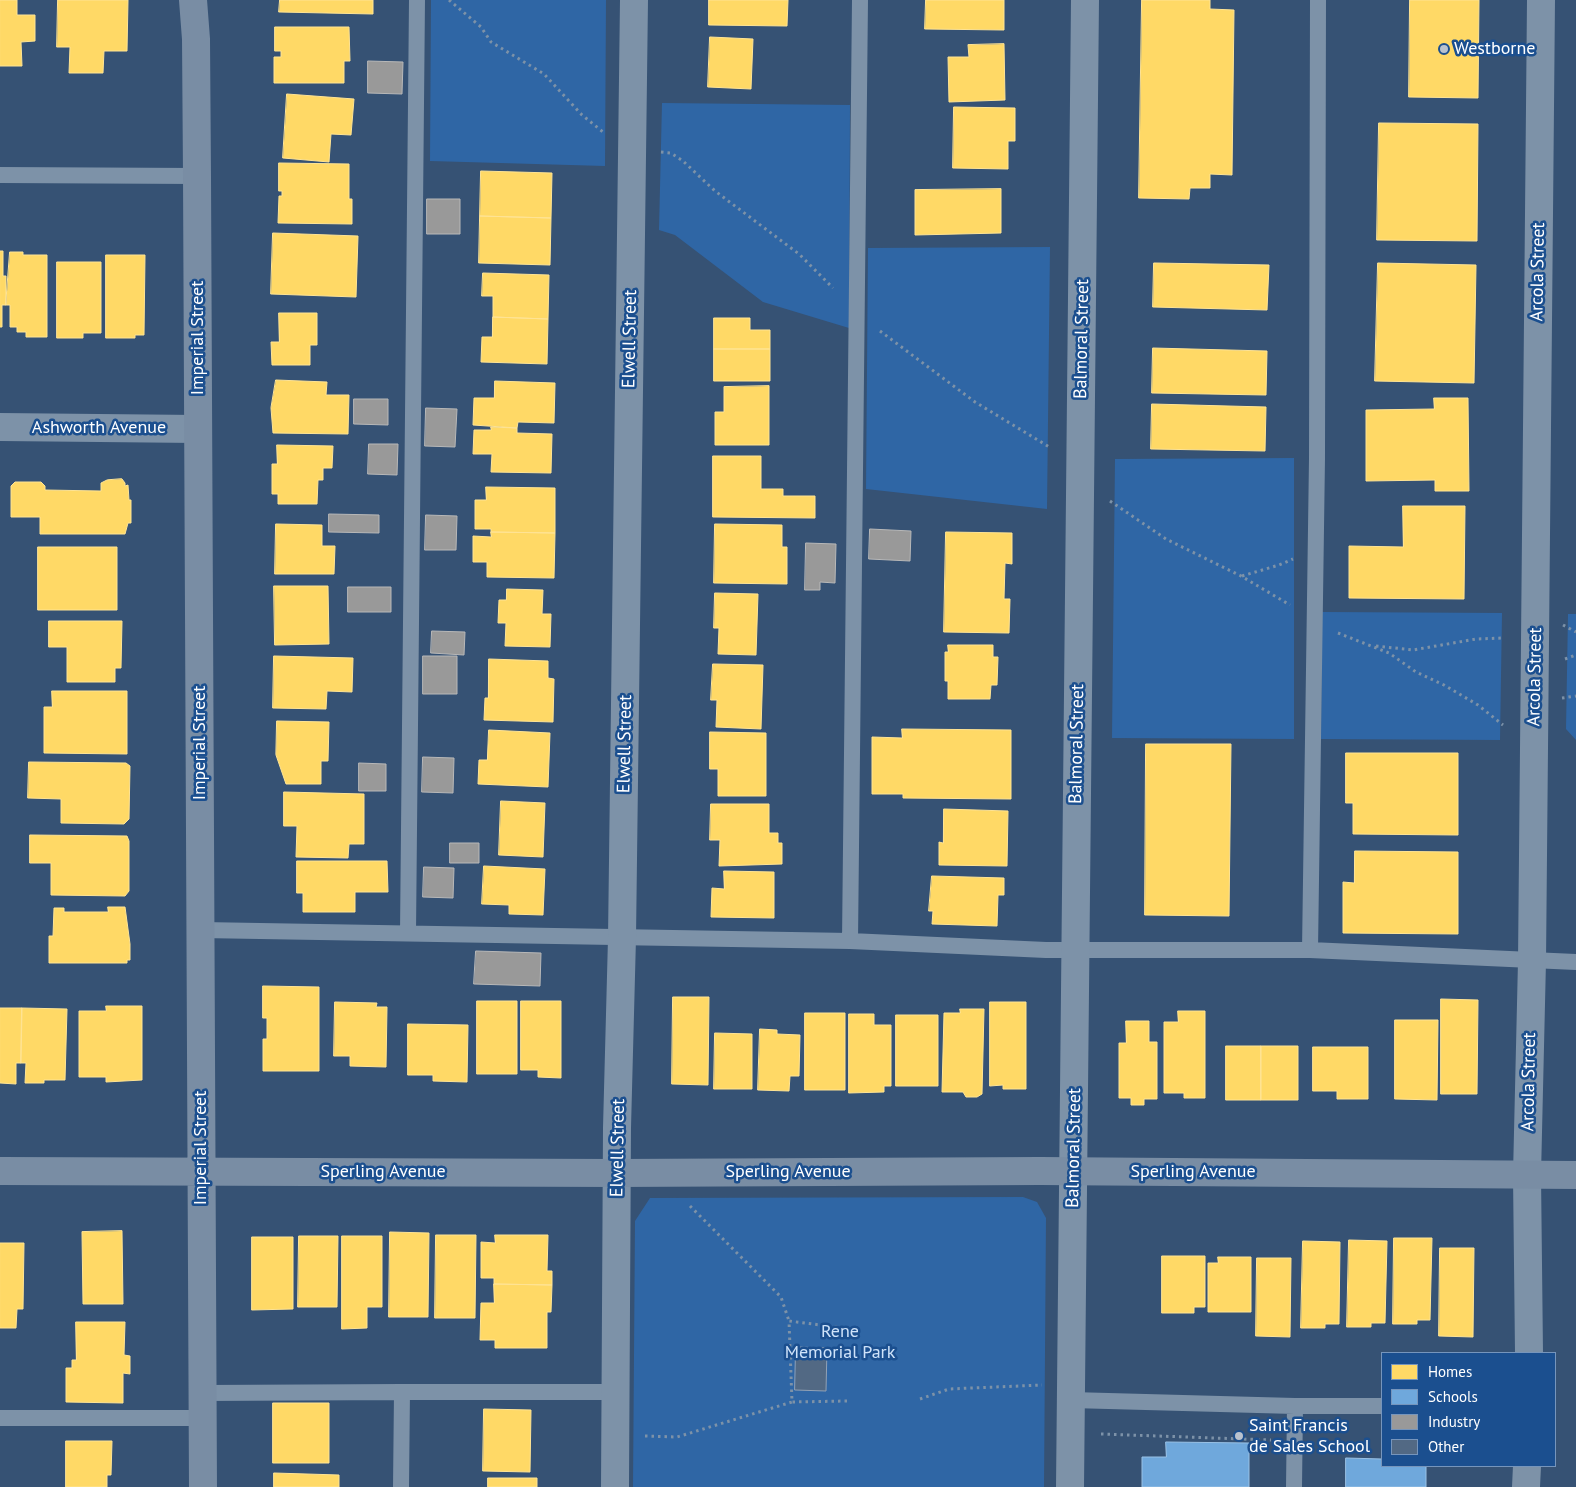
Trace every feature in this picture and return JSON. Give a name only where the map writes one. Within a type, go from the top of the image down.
[{"type":"street","name":"Imperial Street","points":[[194,0],[198,176],[200,1172],[203,1487]]},
{"type":"street","name":"Elwell Street","points":[[616,1487],[617,1173],[622,938],[634,0]]},
{"type":"street","name":"Balmoral Street","points":[[1070,1487],[1085,0]]},
{"type":"street","name":"Arcola Street","points":[[1529,1352],[1527,1175],[1532,961],[1541,0]]},
{"type":"street","name":"Ashworth Avenue","points":[[0,427],[198,429]]},
{"type":"street","name":"Sperling Avenue","points":[[0,1171],[1074,1172],[1576,1175]]},
{"type":"street","points":[[1526,1487],[1527,1467]]},
{"type":"lane","points":[[408,933],[417,0]]},
{"type":"lane","points":[[850,941],[860,0]]},
{"type":"lane","points":[[1310,950],[1316,548],[1318,0]]},
{"type":"lane","points":[[0,175],[198,176]]},
{"type":"lane","points":[[201,930],[850,941],[1075,950],[1310,950],[1576,962]]},
{"type":"lane","points":[[401,1487],[402,1392]]},
{"type":"lane","points":[[0,1418],[402,1392],[617,1392]]},
{"type":"lane","points":[[1071,1400],[1295,1406],[1381,1406]]},
{"type":"lane","points":[[1294,1487],[1295,1406]]},
{"type":"path","points":[[450,0],[481,27],[491,42],[544,74],[582,115],[608,136]]},
{"type":"path","points":[[1241,576],[1279,565],[1316,548]]},
{"type":"path","points":[[1563,624],[1576,632]]},
{"type":"path","points":[[1372,646],[1413,650],[1476,639],[1502,638]]},
{"type":"path","points":[[1562,660],[1576,656]]},
{"type":"path","points":[[1562,698],[1576,696]]},
{"type":"path","points":[[690,1206],[781,1297],[789,1321],[792,1402]]},
{"type":"path","points":[[789,1321],[836,1327],[856,1334]]},
{"type":"path","points":[[920,1399],[949,1389],[1042,1385]]},
{"type":"path","points":[[638,1435],[677,1438],[792,1402],[847,1401]]},
{"type":"path","points":[[1102,1434],[1295,1440]]},
{"type":"green space","points":[[431,0],[606,0],[605,166],[430,161]]},
{"type":"green space","points":[[662,103],[850,105],[849,328],[763,302],[675,235],[659,230]]},
{"type":"green space","points":[[1050,247],[1047,509],[866,489],[868,248]]},
{"type":"green space","points":[[1294,458],[1294,739],[1112,738],[1115,459]]},
{"type":"green space","points":[[1322,612],[1502,613],[1500,740],[1321,739]]},
{"type":"green space","points":[[1568,614],[1576,614],[1576,740],[1566,729]]},
{"type":"green space","name":"Rene Memorial Park","points":[[1023,1197],[1037,1202],[1046,1218],[1044,1487],[633,1487],[635,1221],[650,1198]]},
{"type":"building: Homes","points":[[0,0],[17,0],[17,15],[35,15],[35,41],[21,42],[22,66],[0,66]]},
{"type":"building: Homes","points":[[58,0],[128,0],[127,51],[104,51],[103,73],[69,73],[70,47],[57,47]]},
{"type":"building: Homes","points":[[280,0],[373,0],[373,14],[279,12]]},
{"type":"building: Homes","points":[[709,0],[788,0],[787,26],[709,25]]},
{"type":"building: Homes","points":[[926,0],[1004,0],[1004,30],[925,29]]},
{"type":"building: Homes","points":[[1142,0],[1210,0],[1210,9],[1234,10],[1232,175],[1210,174],[1210,188],[1190,188],[1189,199],[1139,198]]},
{"type":"building: Homes","name":"Westborne","points":[[1410,0],[1479,0],[1478,98],[1409,97]]},
{"type":"building: Homes","points":[[275,27],[349,27],[350,61],[344,61],[344,83],[274,83],[274,57],[281,57],[281,51],[275,51]]},
{"type":"building: Homes","points":[[710,37],[753,39],[751,89],[708,87]]},
{"type":"building: Homes","points":[[1004,44],[1005,100],[949,102],[948,57],[969,57],[968,45]]},
{"type":"building: Homes","points":[[287,94],[354,99],[351,135],[331,134],[329,162],[283,158]]},
{"type":"building: Homes","points":[[954,107],[1015,108],[1015,141],[1008,141],[1008,169],[953,168]]},
{"type":"building: Homes","points":[[1379,123],[1478,124],[1477,241],[1377,240]]},
{"type":"building: Homes","points":[[279,163],[349,164],[349,199],[352,199],[352,224],[278,223],[279,196],[282,196],[282,191],[279,191]]},
{"type":"building: Homes","points":[[481,171],[552,173],[551,218],[480,216]]},
{"type":"building: Homes","points":[[1001,189],[1001,233],[915,235],[915,190]]},
{"type":"building: Homes","points":[[480,216],[551,218],[550,265],[479,263]]},
{"type":"building: Homes","points":[[273,233],[358,236],[356,297],[271,294]]},
{"type":"building: Homes","points":[[0,251],[3,251],[3,276],[6,276],[6,305],[2,305],[2,327],[0,327]]},
{"type":"building: Homes","points":[[10,252],[23,252],[23,255],[47,255],[47,337],[26,337],[26,332],[17,332],[17,327],[10,327],[10,305],[6,305]]},
{"type":"building: Homes","points":[[106,255],[145,255],[144,335],[135,335],[135,338],[106,338]]},
{"type":"building: Homes","points":[[57,262],[101,262],[101,333],[83,333],[83,338],[57,338]]},
{"type":"building: Homes","points":[[1154,263],[1269,265],[1267,310],[1153,307]]},
{"type":"building: Homes","points":[[1378,263],[1476,265],[1474,383],[1375,381]]},
{"type":"building: Homes","points":[[483,273],[549,275],[548,319],[493,317],[493,296],[482,296]]},
{"type":"building: Homes","points":[[279,313],[317,313],[317,345],[310,345],[310,365],[272,365],[271,342],[279,342]]},
{"type":"building: Homes","points":[[493,317],[548,319],[547,364],[481,362],[482,337],[492,337]]},
{"type":"building: Homes","points":[[714,318],[750,318],[750,330],[770,330],[770,349],[714,349]]},
{"type":"building: Homes","points":[[1153,348],[1267,351],[1266,395],[1152,393]]},
{"type":"building: Homes","points":[[714,349],[770,349],[770,381],[714,381]]},
{"type":"building: Homes","points":[[276,380],[327,382],[326,395],[349,395],[348,434],[273,433],[271,408]]},
{"type":"building: Homes","points":[[495,381],[555,383],[554,423],[518,422],[517,428],[473,425],[474,398],[494,398]]},
{"type":"building: Homes","points":[[769,386],[769,445],[715,445],[715,412],[724,412],[724,387]]},
{"type":"building: Homes","points":[[1434,398],[1468,398],[1469,491],[1435,491],[1435,480],[1366,481],[1366,410],[1434,409]]},
{"type":"building: Homes","points":[[1152,404],[1266,407],[1265,451],[1151,449]]},
{"type":"building: Homes","points":[[491,427],[517,428],[517,433],[552,434],[551,473],[491,472],[492,454],[473,454],[474,430],[491,430]]},
{"type":"building: Homes","points":[[277,445],[333,446],[332,468],[323,468],[323,480],[318,480],[317,504],[278,504],[278,494],[272,494],[272,464],[277,464]]},
{"type":"building: Homes","points":[[713,456],[761,456],[761,489],[783,489],[783,496],[815,496],[815,518],[713,517]]},
{"type":"building: Homes","points":[[122,479],[125,486],[128,485],[129,500],[131,500],[131,523],[128,523],[125,534],[40,534],[40,517],[11,517],[11,486],[15,482],[41,482],[45,486],[45,490],[101,491],[101,483],[107,480]]},
{"type":"building: Homes","points":[[486,487],[555,488],[555,533],[491,532],[491,529],[475,529],[475,500],[486,500]]},
{"type":"building: Homes","points":[[1403,506],[1465,506],[1464,599],[1349,598],[1349,546],[1403,547]]},
{"type":"building: Homes","points":[[276,524],[322,525],[322,546],[335,546],[334,574],[275,574]]},
{"type":"building: Homes","points":[[715,524],[782,525],[782,547],[787,547],[787,584],[714,583]]},
{"type":"building: Homes","points":[[491,532],[555,533],[554,578],[487,577],[487,562],[473,562],[473,536],[491,537]]},
{"type":"building: Homes","points":[[946,532],[1012,533],[1012,564],[1005,563],[1004,599],[1010,599],[1009,633],[944,632]]},
{"type":"building: Homes","points":[[38,547],[117,547],[117,610],[38,610]]},
{"type":"building: Homes","points":[[274,586],[328,586],[329,644],[275,645]]},
{"type":"building: Homes","points":[[507,589],[543,590],[542,614],[551,614],[550,647],[505,646],[506,623],[498,623],[499,600],[506,600]]},
{"type":"building: Homes","points":[[715,593],[758,594],[756,655],[718,654],[719,628],[714,628]]},
{"type":"building: Homes","points":[[49,621],[122,621],[121,668],[115,668],[115,682],[67,682],[67,647],[49,647]]},
{"type":"building: Homes","points":[[948,645],[993,645],[993,657],[998,657],[997,685],[991,685],[990,699],[948,699],[948,681],[945,681],[945,652],[948,652]]},
{"type":"building: Homes","points":[[274,656],[353,658],[352,692],[327,691],[326,709],[273,708]]},
{"type":"building: Homes","points":[[489,659],[548,661],[548,678],[554,679],[553,722],[484,720],[485,698],[488,698]]},
{"type":"building: Homes","points":[[713,664],[763,665],[761,729],[716,727],[717,700],[711,700]]},
{"type":"building: Homes","points":[[52,691],[127,691],[127,754],[44,753],[44,707],[52,707]]},
{"type":"building: Homes","points":[[277,721],[329,722],[328,761],[321,761],[321,784],[286,784],[276,755]]},
{"type":"building: Homes","points":[[902,729],[1011,730],[1011,799],[903,798],[903,794],[872,794],[872,737],[902,738]]},
{"type":"building: Homes","points":[[489,730],[550,733],[548,787],[478,784],[479,760],[487,760]]},
{"type":"building: Homes","points":[[710,732],[766,733],[766,796],[718,796],[718,769],[710,769]]},
{"type":"building: Homes","points":[[1146,744],[1231,744],[1229,916],[1145,915]]},
{"type":"building: Homes","points":[[1346,753],[1458,753],[1458,835],[1353,834],[1353,803],[1346,803]]},
{"type":"building: Homes","points":[[29,762],[126,763],[130,766],[129,819],[124,824],[61,823],[61,799],[28,798]]},
{"type":"building: Homes","points":[[284,792],[364,794],[364,844],[349,844],[348,858],[296,857],[297,826],[284,826]]},
{"type":"building: Homes","points":[[501,801],[545,803],[543,857],[499,855]]},
{"type":"building: Homes","points":[[711,804],[769,804],[769,833],[778,833],[778,843],[782,843],[782,864],[719,866],[720,840],[710,840]]},
{"type":"building: Homes","points":[[944,809],[1008,811],[1007,866],[939,865],[939,842],[943,843]]},
{"type":"building: Homes","points":[[30,835],[127,836],[129,841],[129,891],[125,896],[51,895],[51,863],[30,863]]},
{"type":"building: Homes","points":[[1355,851],[1458,852],[1458,934],[1343,933],[1343,882],[1354,883]]},
{"type":"building: Homes","points":[[297,861],[387,861],[388,892],[355,892],[355,912],[303,912],[303,893],[297,893]]},
{"type":"building: Homes","points":[[484,866],[545,869],[543,915],[509,914],[509,905],[482,904]]},
{"type":"building: Homes","points":[[724,871],[774,872],[774,918],[711,917],[712,888],[724,889]]},
{"type":"building: Homes","points":[[932,876],[1004,878],[1004,895],[998,895],[997,926],[932,924],[933,911],[929,911]]},
{"type":"building: Homes","points":[[108,907],[125,907],[130,944],[130,960],[127,960],[127,963],[49,963],[49,936],[53,936],[54,908],[64,908],[64,912],[108,912]]},
{"type":"building: Homes","points":[[263,986],[319,987],[319,1071],[263,1071],[263,1039],[267,1039],[267,1018],[263,1018]]},
{"type":"building: Homes","points":[[673,997],[709,997],[708,1085],[672,1084]]},
{"type":"building: Homes","points":[[1441,999],[1478,1000],[1477,1094],[1441,1094]]},
{"type":"building: Homes","points":[[477,1001],[517,1001],[517,1074],[477,1074]]},
{"type":"building: Homes","points":[[521,1001],[561,1001],[561,1078],[538,1077],[538,1070],[521,1070]]},
{"type":"building: Homes","points":[[335,1002],[377,1003],[376,1007],[387,1007],[386,1067],[350,1066],[350,1056],[334,1056]]},
{"type":"building: Homes","points":[[990,1002],[1026,1002],[1026,1089],[1003,1089],[1003,1085],[990,1086]]},
{"type":"building: Homes","points":[[106,1006],[142,1006],[142,1080],[106,1082],[106,1077],[79,1077],[79,1011],[106,1011]]},
{"type":"building: Homes","points":[[0,1008],[22,1008],[21,1063],[16,1063],[16,1084],[0,1083]]},
{"type":"building: Homes","points":[[22,1008],[67,1009],[65,1080],[44,1080],[44,1083],[25,1083],[26,1063],[21,1063]]},
{"type":"building: Homes","points":[[960,1009],[984,1009],[982,1094],[977,1097],[966,1097],[963,1092],[942,1092],[944,1013],[960,1013]]},
{"type":"building: Homes","points":[[1178,1011],[1205,1011],[1205,1098],[1184,1098],[1184,1093],[1164,1093],[1164,1022],[1178,1022]]},
{"type":"building: Homes","points":[[805,1013],[845,1013],[845,1090],[805,1090]]},
{"type":"building: Homes","points":[[849,1014],[874,1014],[874,1025],[891,1025],[891,1086],[884,1086],[884,1092],[849,1093]]},
{"type":"building: Homes","points":[[896,1015],[938,1015],[938,1086],[896,1086]]},
{"type":"building: Homes","points":[[1395,1020],[1438,1020],[1437,1100],[1395,1099]]},
{"type":"building: Homes","points":[[1126,1021],[1149,1021],[1149,1042],[1157,1042],[1157,1099],[1144,1099],[1144,1105],[1131,1105],[1131,1098],[1119,1098],[1119,1043],[1126,1043]]},
{"type":"building: Homes","points":[[408,1024],[468,1025],[467,1082],[433,1081],[433,1075],[408,1075]]},
{"type":"building: Homes","points":[[760,1029],[777,1030],[777,1034],[800,1035],[799,1076],[790,1076],[789,1091],[758,1090]]},
{"type":"building: Homes","points":[[715,1033],[752,1034],[752,1089],[714,1089]]},
{"type":"building: Homes","points":[[1226,1046],[1261,1046],[1261,1100],[1226,1100]]},
{"type":"building: Homes","points":[[1261,1046],[1298,1046],[1298,1100],[1261,1100]]},
{"type":"building: Homes","points":[[1313,1047],[1368,1047],[1368,1099],[1337,1099],[1337,1091],[1313,1091]]},
{"type":"building: Homes","points":[[122,1231],[123,1304],[83,1304],[82,1232]]},
{"type":"building: Homes","points":[[390,1232],[429,1233],[428,1317],[389,1317]]},
{"type":"building: Homes","points":[[436,1235],[476,1235],[475,1318],[435,1318]]},
{"type":"building: Homes","points":[[495,1235],[548,1235],[547,1271],[552,1271],[552,1285],[494,1284],[494,1278],[481,1278],[481,1242],[495,1243]]},
{"type":"building: Homes","points":[[299,1236],[338,1236],[337,1307],[298,1307]]},
{"type":"building: Homes","points":[[342,1236],[382,1236],[382,1307],[367,1307],[367,1328],[342,1329]]},
{"type":"building: Homes","points":[[252,1237],[293,1237],[293,1309],[252,1310]]},
{"type":"building: Homes","points":[[1394,1238],[1432,1238],[1430,1320],[1417,1320],[1417,1324],[1393,1324]]},
{"type":"building: Homes","points":[[1349,1240],[1387,1241],[1385,1323],[1371,1323],[1371,1327],[1347,1327]]},
{"type":"building: Homes","points":[[1303,1241],[1340,1242],[1339,1324],[1325,1324],[1325,1328],[1301,1328]]},
{"type":"building: Homes","points":[[0,1243],[24,1243],[23,1309],[17,1309],[16,1328],[0,1328]]},
{"type":"building: Homes","points":[[1440,1248],[1474,1248],[1473,1337],[1439,1336]]},
{"type":"building: Homes","points":[[1162,1256],[1205,1256],[1205,1307],[1194,1307],[1194,1313],[1162,1313]]},
{"type":"building: Homes","points":[[1218,1257],[1251,1257],[1251,1312],[1208,1312],[1208,1263],[1218,1263]]},
{"type":"building: Homes","points":[[1257,1258],[1291,1258],[1290,1337],[1256,1336]]},
{"type":"building: Homes","points":[[494,1284],[552,1285],[551,1312],[547,1312],[547,1348],[495,1348],[495,1340],[480,1340],[481,1303],[494,1303]]},
{"type":"building: Homes","points":[[76,1322],[125,1322],[124,1355],[130,1356],[130,1374],[123,1373],[123,1403],[66,1402],[66,1368],[72,1368],[72,1360],[76,1360]]},
{"type":"building: Homes","points":[[273,1403],[329,1403],[329,1463],[273,1463]]},
{"type":"building: Homes","points":[[484,1409],[531,1410],[530,1472],[483,1471]]},
{"type":"building: Homes","points":[[66,1441],[112,1441],[111,1475],[107,1475],[107,1487],[66,1487]]},
{"type":"building: Homes","points":[[274,1473],[339,1475],[339,1487],[274,1487]]},
{"type":"building: Homes","points":[[488,1478],[537,1478],[537,1487],[488,1487]]},
{"type":"building: Schools","points":[[1166,1442],[1249,1443],[1249,1487],[1142,1487],[1142,1457],[1166,1457]]},
{"type":"building: Schools","points":[[1346,1458],[1381,1459],[1381,1467],[1426,1467],[1426,1487],[1346,1487]]},
{"type":"building: Industry","points":[[368,61],[403,62],[402,94],[368,93]]},
{"type":"building: Industry","points":[[427,199],[460,199],[460,234],[427,234]]},
{"type":"building: Industry","points":[[354,399],[388,399],[388,425],[354,424]]},
{"type":"building: Industry","points":[[426,408],[457,409],[455,447],[425,446]]},
{"type":"building: Industry","points":[[369,444],[398,444],[397,475],[368,474]]},
{"type":"building: Industry","points":[[329,514],[379,515],[379,533],[329,532]]},
{"type":"building: Industry","points":[[426,515],[457,516],[456,550],[425,550]]},
{"type":"building: Industry","points":[[870,529],[911,531],[910,561],[869,559]]},
{"type":"building: Industry","points":[[806,543],[836,544],[835,583],[820,582],[820,590],[805,590]]},
{"type":"building: Industry","points":[[348,587],[391,587],[391,612],[348,612]]},
{"type":"building: Industry","points":[[432,631],[465,632],[464,655],[431,653]]},
{"type":"building: Industry","points":[[423,656],[457,656],[457,694],[423,694]]},
{"type":"building: Industry","points":[[423,757],[454,758],[453,793],[422,792]]},
{"type":"building: Industry","points":[[359,763],[386,764],[386,791],[359,791]]},
{"type":"building: Industry","points":[[450,843],[479,843],[479,863],[450,863]]},
{"type":"building: Industry","points":[[424,867],[454,868],[453,898],[423,897]]},
{"type":"building: Industry","points":[[476,951],[541,953],[540,986],[474,984]]},
{"type":"building: Other","points":[[796,1347],[827,1348],[826,1391],[795,1390]]},
{"type":"place","name":"Westborne","points":[[1444,49]]},
{"type":"place","name":"Saint Francis de Sales School","points":[[1239,1436]]}]
